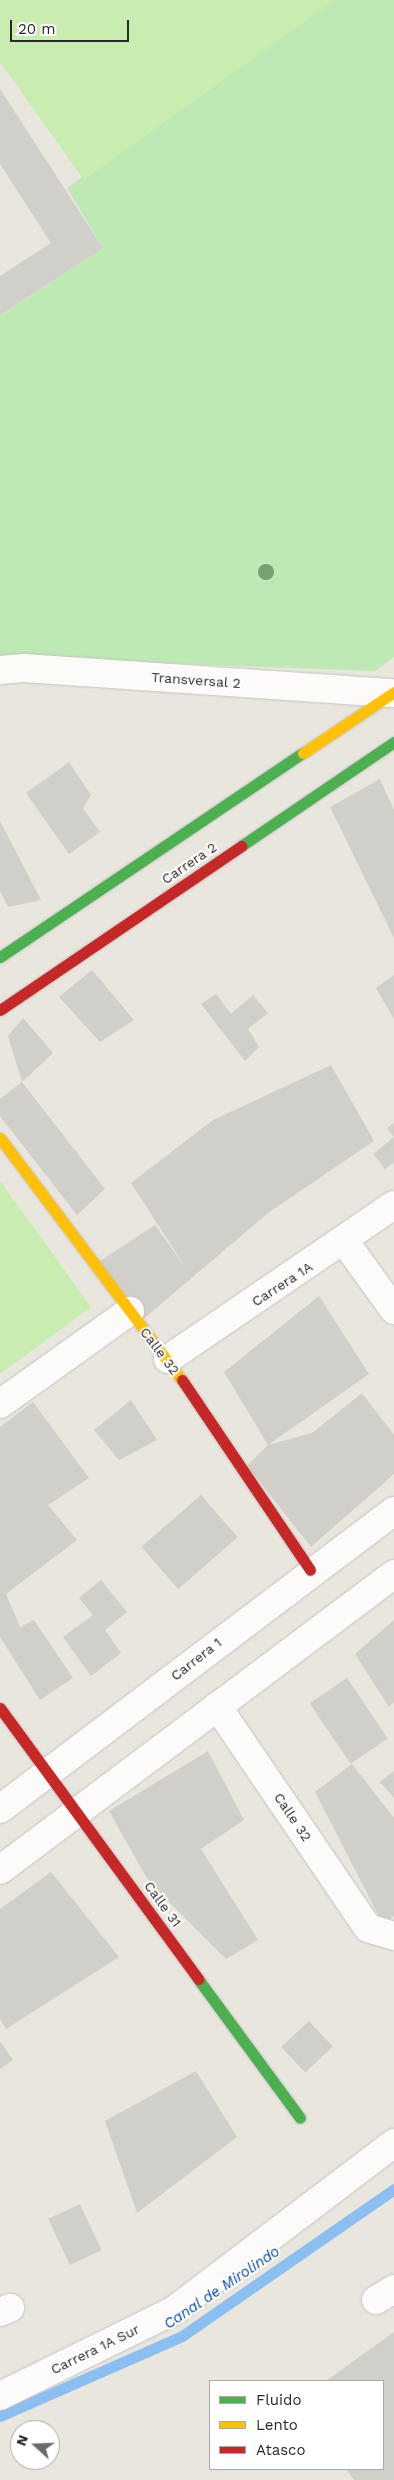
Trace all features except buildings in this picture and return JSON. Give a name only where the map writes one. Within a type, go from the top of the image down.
[{"type":"street","name":"Transversal 2","points":[[0,670],[24,668],[393,693]]},
{"type":"street","name":"Carrera 2","points":[[0,957],[393,693]]},
{"type":"street","name":"Carrera 2","points":[[0,1010],[394,742]]},
{"type":"street","name":"Calle 32","points":[[0,1138],[168,1359],[310,1570]]},
{"type":"street","name":"Carrera 1A","points":[[168,1359],[345,1242],[394,1205]]},
{"type":"street","points":[[345,1242],[394,1310]]},
{"type":"street","points":[[0,1404],[130,1311]]},
{"type":"street","name":"Carrera 1","points":[[0,1810],[49,1774],[310,1570],[394,1511]]},
{"type":"street","points":[[0,1870],[394,1574]]},
{"type":"street","name":"Calle 32","points":[[217,1706],[368,1928],[394,1936]]},
{"type":"street","name":"Calle 31","points":[[0,1708],[78,1812],[300,2118]]},
{"type":"street","name":"Carrera 1A Sur","points":[[0,2396],[173,2311],[394,2143]]},
{"type":"green space","points":[[0,0],[335,0],[84,180],[0,62]]},
{"type":"green space","points":[[328,0],[394,0],[394,657],[375,671],[0,657],[0,315],[103,248],[67,188]]},
{"type":"green space","points":[[0,1181],[91,1307],[0,1374]]},
{"type":"waterway","name":"Canal de Mirolindo","points":[[0,2416],[182,2336],[394,2189]]},
{"type":"traffic: fast","points":[[241,846],[394,742]]},
{"type":"traffic: fast","points":[[0,957],[303,753]]},
{"type":"traffic: fast","points":[[198,1979],[300,2118]]},
{"type":"traffic: slow","points":[[303,753],[394,692]]},
{"type":"traffic: slow","points":[[0,1138],[182,1380]]},
{"type":"traffic: jam","points":[[0,1010],[241,846]]},
{"type":"traffic: jam","points":[[182,1380],[310,1570]]},
{"type":"traffic: jam","points":[[0,1708],[198,1979]]}]
